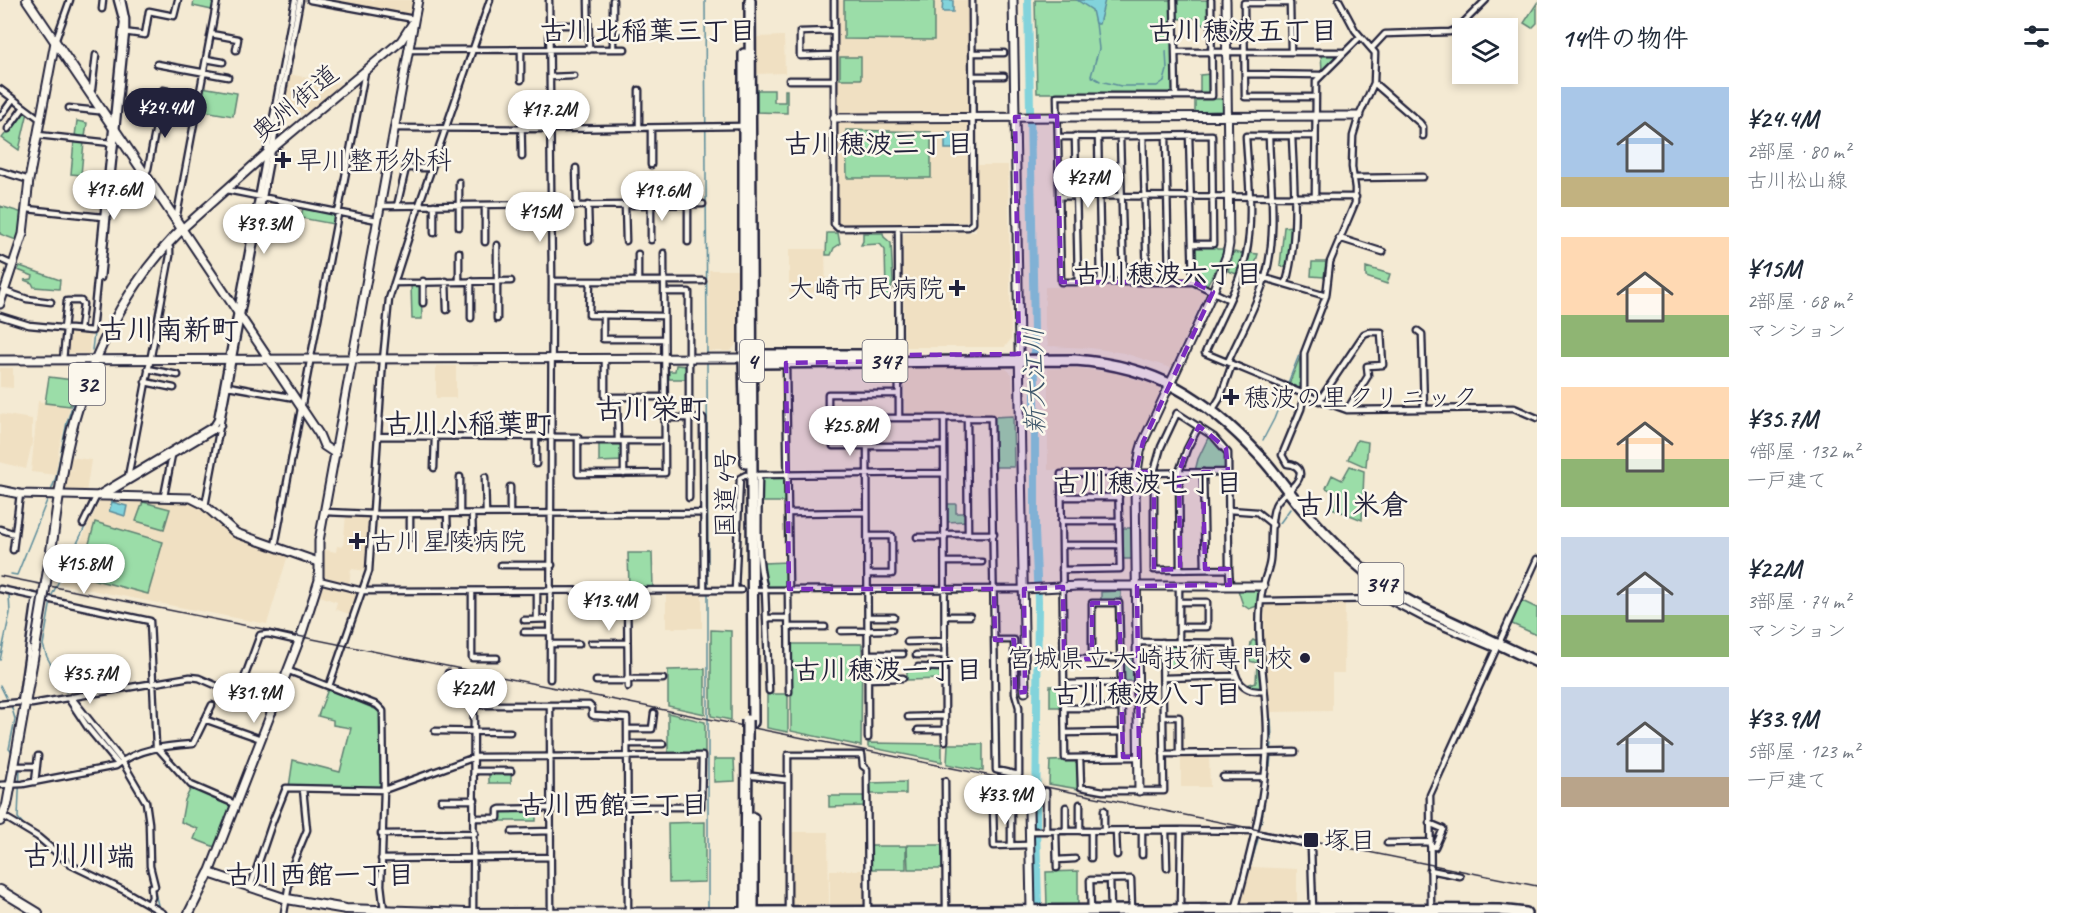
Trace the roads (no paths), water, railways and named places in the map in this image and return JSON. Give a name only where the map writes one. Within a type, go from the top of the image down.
[{"type":"highway","name":"国道4号","points":[[744,0],[744,126],[752,475],[747,913]]},
{"type":"highway","name":"国道4号","points":[[750,0],[750,358]]},
{"type":"highway","name":"347","points":[[750,358],[1082,355],[1125,361],[1172,381],[1215,406],[1233,421],[1308,516],[1371,576],[1402,599],[1497,646],[1537,662]]},
{"type":"highway","name":"347","points":[[750,358],[786,363],[898,358]]},
{"type":"highway","name":"347","points":[[1172,381],[1220,417],[1261,457]]},
{"type":"highway","name":"国道4号","points":[[750,734],[753,776],[753,913]]},
{"type":"highway","points":[[747,913],[1313,909],[1526,913]]},
{"type":"main road","points":[[27,0],[182,229]]},
{"type":"main road","name":"32","points":[[2,819],[17,784],[23,703],[35,648],[71,432],[108,333],[129,295],[166,244],[182,229]]},
{"type":"main road","points":[[189,913],[209,873],[286,899],[346,909],[384,912],[747,913]]},
{"type":"main road","points":[[0,890],[38,913]]},
{"type":"street","points":[[102,9],[103,0]]},
{"type":"street","points":[[0,316],[29,325],[92,332],[124,32],[120,0]]},
{"type":"street","points":[[124,32],[145,35],[149,11],[174,16],[178,0]]},
{"type":"street","points":[[176,220],[218,0]]},
{"type":"street","points":[[205,506],[296,0]]},
{"type":"street","points":[[290,39],[300,0]]},
{"type":"street","points":[[209,873],[289,671],[319,580],[319,541],[414,20],[310,0]]},
{"type":"street","name":"奥州街道","points":[[182,229],[270,151],[401,41],[414,20],[418,0]]},
{"type":"street","points":[[329,686],[369,571],[383,360],[388,309],[394,283],[490,0]]},
{"type":"street","points":[[549,0],[552,281],[550,679]]},
{"type":"street","points":[[588,0],[589,50]]},
{"type":"street","points":[[613,0],[613,49]]},
{"type":"street","points":[[834,0],[835,227],[898,228],[968,227],[973,223],[972,0]]},
{"type":"street","points":[[1013,0],[1028,588],[1025,692],[1015,693]]},
{"type":"street","points":[[1174,0],[1176,96]]},
{"type":"street","points":[[1211,0],[1212,96],[1057,96],[1060,282],[1193,282],[1228,299]]},
{"type":"street","points":[[1139,791],[1137,472],[1143,442],[1223,266],[1229,244],[1226,0]]},
{"type":"street","points":[[1235,911],[1254,832],[1264,777],[1267,730],[1260,636],[1261,601],[1270,562],[1274,508],[1300,473],[1299,468],[1287,464],[1282,455],[1301,408],[1304,394],[1304,353],[1326,296],[1330,262],[1355,203],[1352,148],[1359,117],[1374,83],[1376,56],[1372,48],[1360,37],[1339,0]]},
{"type":"street","points":[[1372,48],[1385,34],[1450,32],[1486,0]]},
{"type":"street","points":[[0,304],[23,234],[29,180],[55,42],[69,1]]},
{"type":"street","points":[[1291,51],[1290,3],[1244,3],[1245,97],[1314,97]]},
{"type":"street","points":[[550,25],[575,25]]},
{"type":"street","points":[[833,32],[800,32],[800,56],[833,55]]},
{"type":"street","points":[[211,34],[238,39],[236,51]]},
{"type":"street","points":[[1315,196],[1314,97],[1316,81],[1360,37]]},
{"type":"street","points":[[401,41],[410,47],[472,51],[625,49]]},
{"type":"street","points":[[521,51],[521,80]]},
{"type":"street","points":[[972,53],[1004,52]]},
{"type":"street","points":[[1174,52],[1344,52]]},
{"type":"street","points":[[90,92],[96,55]]},
{"type":"street","points":[[206,59],[223,62]]},
{"type":"street","points":[[157,64],[228,77]]},
{"type":"street","points":[[275,546],[365,72]]},
{"type":"street","points":[[1245,74],[1320,75]]},
{"type":"street","points":[[550,77],[574,76]]},
{"type":"street","points":[[972,76],[1004,76]]},
{"type":"street","points":[[789,80],[834,80]]},
{"type":"street","points":[[1374,83],[1422,125],[1423,136]]},
{"type":"street","points":[[0,89],[40,119]]},
{"type":"street","points":[[145,174],[148,169],[163,90],[179,93]]},
{"type":"street","points":[[639,90],[639,128]]},
{"type":"street","points":[[0,117],[13,99]]},
{"type":"street","points":[[521,104],[522,157]]},
{"type":"street","points":[[8,129],[24,107]]},
{"type":"street","points":[[69,108],[98,111],[102,109]]},
{"type":"street","points":[[834,118],[1359,117]]},
{"type":"street","points":[[394,128],[551,129],[744,126]]},
{"type":"street","points":[[112,153],[114,127]]},
{"type":"street","points":[[651,128],[651,165]]},
{"type":"street","points":[[38,135],[111,143]]},
{"type":"street","points":[[1189,135],[1193,282]]},
{"type":"street","points":[[1058,137],[1212,135],[1213,244],[1192,244]]},
{"type":"street","points":[[1075,136],[1078,282]]},
{"type":"street","points":[[1098,136],[1101,282]]},
{"type":"street","points":[[1120,136],[1124,282]]},
{"type":"street","points":[[1143,136],[1148,281]]},
{"type":"street","points":[[1166,136],[1169,281]]},
{"type":"street","points":[[1315,136],[1246,136],[1249,235],[1241,271],[1204,352],[1347,410],[1514,408],[1537,418]]},
{"type":"street","points":[[1215,406],[1220,398],[1230,363],[1264,278],[1272,240],[1269,136]]},
{"type":"street","points":[[1286,284],[1293,256],[1292,136]]},
{"type":"street","points":[[397,206],[406,168],[432,168]]},
{"type":"street","points":[[576,168],[577,205]]},
{"type":"street","points":[[0,171],[29,180]]},
{"type":"street","points":[[1353,178],[1423,177]]},
{"type":"street","points":[[459,182],[459,227]]},
{"type":"street","points":[[226,190],[377,220]]},
{"type":"street","points":[[1059,196],[1356,196]]},
{"type":"street","points":[[101,278],[103,217],[107,200]]},
{"type":"street","points":[[651,204],[651,240]]},
{"type":"street","points":[[688,204],[688,242]]},
{"type":"street","points":[[380,206],[702,204]]},
{"type":"street","points":[[434,205],[434,233]]},
{"type":"street","points":[[485,205],[485,242]]},
{"type":"street","points":[[588,205],[589,241]]},
{"type":"street","points":[[626,205],[626,241]]},
{"type":"street","points":[[27,209],[103,217]]},
{"type":"street","points":[[898,228],[899,418]]},
{"type":"street","points":[[182,229],[319,434],[324,446],[336,454]]},
{"type":"street","points":[[1339,238],[1383,252]]},
{"type":"street","points":[[128,477],[170,256],[170,248],[166,244]]},
{"type":"street","points":[[497,245],[497,318]]},
{"type":"street","points":[[459,252],[459,281]]},
{"type":"street","points":[[378,436],[578,437],[578,474],[665,473],[664,253]]},
{"type":"street","points":[[638,281],[639,254]]},
{"type":"street","points":[[0,259],[13,265]]},
{"type":"street","points":[[1241,271],[1326,296]]},
{"type":"street","points":[[423,281],[423,303]]},
{"type":"street","points":[[446,281],[447,310]]},
{"type":"street","points":[[471,281],[471,318]]},
{"type":"street","points":[[394,283],[511,281]]},
{"type":"street","points":[[552,281],[703,281]]},
{"type":"street","points":[[590,281],[590,315],[664,316]]},
{"type":"street","points":[[4,291],[27,299],[51,302]]},
{"type":"street","points":[[664,292],[689,292],[691,418],[689,498]]},
{"type":"street","points":[[63,360],[67,302],[81,301],[83,304],[80,330]]},
{"type":"street","points":[[603,315],[603,339],[664,339]]},
{"type":"street","points":[[1418,331],[1422,334],[1424,408]]},
{"type":"street","points":[[1319,400],[1364,334],[1381,332],[1383,365],[1367,366],[1368,376],[1347,410]]},
{"type":"street","points":[[605,358],[605,397],[664,397]]},
{"type":"street","points":[[0,360],[750,358]]},
{"type":"street","points":[[101,495],[214,425],[228,386],[231,359]]},
{"type":"street","points":[[786,363],[789,692]]},
{"type":"street","points":[[148,369],[178,375]]},
{"type":"street","points":[[145,382],[174,388]]},
{"type":"street","points":[[228,386],[295,398]]},
{"type":"street","points":[[898,394],[828,394],[828,416],[830,418],[991,418],[996,770],[1019,775],[1019,707],[1015,693],[1014,640],[995,640]]},
{"type":"street","points":[[617,397],[624,474]]},
{"type":"street","points":[[1229,569],[1154,570],[1154,472],[1161,447],[1177,413],[1199,426],[1226,448],[1228,453],[1230,585]]},
{"type":"street","points":[[664,418],[703,418],[706,590]]},
{"type":"street","points":[[867,418],[868,738]]},
{"type":"street","points":[[944,418],[945,741]]},
{"type":"street","points":[[966,418],[968,534]]},
{"type":"street","points":[[83,524],[101,495],[128,477],[220,426]]},
{"type":"street","points":[[1180,569],[1179,472],[1187,449],[1199,426]]},
{"type":"street","points":[[434,468],[435,437]]},
{"type":"street","points":[[536,437],[536,464]]},
{"type":"street","points":[[578,441],[664,441]]},
{"type":"street","points":[[833,446],[944,446]]},
{"type":"street","points":[[164,496],[172,453]]},
{"type":"street","points":[[1062,570],[1120,569],[1118,472]]},
{"type":"street","points":[[1203,472],[1205,569]]},
{"type":"street","points":[[1139,757],[1065,758],[1061,474],[1228,472]]},
{"type":"street","points":[[319,580],[363,591],[738,590],[740,478],[752,475],[788,474],[944,473]]},
{"type":"street","points":[[752,475],[765,590],[769,691]]},
{"type":"street","points":[[460,477],[460,514]]},
{"type":"street","points":[[485,477],[486,513]]},
{"type":"street","points":[[510,487],[510,513]]},
{"type":"street","points":[[0,490],[20,494],[191,498],[205,506],[236,532],[318,562]]},
{"type":"street","points":[[13,550],[20,494]]},
{"type":"street","points":[[1061,497],[1119,497]]},
{"type":"street","points":[[1229,510],[1257,512],[1273,525]]},
{"type":"street","points":[[325,512],[372,514],[703,513]]},
{"type":"street","points":[[788,513],[867,512]]},
{"type":"street","points":[[447,513],[448,541]]},
{"type":"street","points":[[472,513],[473,541]]},
{"type":"street","points":[[410,514],[410,538]]},
{"type":"street","points":[[1061,521],[1119,521]]},
{"type":"street","points":[[0,529],[15,534]]},
{"type":"street","points":[[917,537],[994,534]]},
{"type":"street","points":[[867,536],[892,536],[892,574],[868,574]]},
{"type":"street","points":[[1062,545],[1119,545]]},
{"type":"street","points":[[1432,911],[1429,802],[1433,786],[1537,559]]},
{"type":"street","points":[[945,562],[982,562]]},
{"type":"street","points":[[501,565],[552,565]]},
{"type":"street","points":[[1179,586],[1179,642]]},
{"type":"street","points":[[757,590],[1263,586]]},
{"type":"street","points":[[0,589],[150,621],[156,746],[191,785],[235,804]]},
{"type":"street","points":[[472,591],[472,658],[496,658]]},
{"type":"street","points":[[537,591],[537,620]]},
{"type":"street","points":[[627,591],[628,687]]},
{"type":"street","points":[[23,703],[36,597]]},
{"type":"street","points":[[1261,601],[1387,599],[1427,620],[1497,646]]},
{"type":"street","points":[[1179,602],[1207,602],[1207,627],[1180,627]]},
{"type":"street","points":[[1092,659],[1092,603],[1119,603],[1123,757]]},
{"type":"street","points":[[945,616],[969,616]]},
{"type":"street","points":[[868,617],[894,617]]},
{"type":"street","points":[[766,618],[788,618]]},
{"type":"street","points":[[524,620],[550,620]]},
{"type":"street","points":[[788,627],[825,627]]},
{"type":"street","points":[[842,631],[892,630]]},
{"type":"street","points":[[524,632],[550,632]]},
{"type":"street","points":[[238,695],[260,635],[268,634],[299,641]]},
{"type":"street","points":[[907,642],[945,642]]},
{"type":"street","points":[[1138,642],[1231,643],[1235,676],[1248,690],[1264,691]]},
{"type":"street","points":[[1080,758],[1081,787],[1103,791],[1164,791],[1162,642]]},
{"type":"street","points":[[591,643],[627,643]]},
{"type":"street","points":[[550,644],[579,644]]},
{"type":"street","points":[[868,654],[903,654]]},
{"type":"street","points":[[916,655],[945,655]]},
{"type":"street","points":[[1064,659],[1120,658]]},
{"type":"street","points":[[918,668],[945,668]]},
{"type":"street","points":[[289,671],[377,705],[383,711],[384,790],[381,885],[384,912]]},
{"type":"street","points":[[448,674],[448,693],[474,691],[473,913]]},
{"type":"street","points":[[1163,678],[1235,676]]},
{"type":"street","points":[[0,704],[70,698],[153,682],[194,677],[273,712]]},
{"type":"street","points":[[868,679],[903,678]]},
{"type":"street","points":[[596,681],[663,679]]},
{"type":"street","points":[[1064,684],[1121,683]]},
{"type":"street","points":[[70,698],[88,728],[120,762],[144,797],[148,807],[150,866],[156,886],[153,887],[150,902]]},
{"type":"street","points":[[0,785],[35,782],[120,762],[156,746],[193,744],[212,705]]},
{"type":"street","points":[[475,705],[589,705],[594,716],[627,717],[633,912]]},
{"type":"street","points":[[550,705],[551,913]]},
{"type":"street","points":[[1064,708],[1122,708]]},
{"type":"street","points":[[628,729],[652,729],[654,713]]},
{"type":"street","points":[[908,717],[945,716]]},
{"type":"street","points":[[1163,717],[1179,717],[1179,754]]},
{"type":"street","points":[[204,719],[262,739]]},
{"type":"street","points":[[918,730],[945,730]]},
{"type":"street","points":[[435,732],[510,732]]},
{"type":"street","points":[[1065,733],[1122,732]]},
{"type":"street","points":[[628,744],[663,744]]},
{"type":"street","points":[[1163,754],[1295,752]]},
{"type":"street","points":[[788,912],[788,755],[862,755],[863,766],[867,769],[870,912]]},
{"type":"street","points":[[35,782],[38,756]]},
{"type":"street","points":[[250,888],[286,788],[384,790],[475,757],[702,756],[700,807],[628,807]]},
{"type":"street","points":[[18,767],[37,766]]},
{"type":"street","points":[[475,771],[510,771]]},
{"type":"street","points":[[753,776],[788,780]]},
{"type":"street","points":[[1223,777],[1264,777]]},
{"type":"street","points":[[945,781],[946,912]]},
{"type":"street","points":[[284,913],[292,866],[307,830],[303,789]]},
{"type":"street","points":[[1044,831],[1046,791]]},
{"type":"street","points":[[441,800],[475,800]]},
{"type":"street","points":[[1080,804],[1080,831]]},
{"type":"street","points":[[993,806],[994,846],[1029,845]]},
{"type":"street","points":[[1066,807],[1066,831]]},
{"type":"street","points":[[475,818],[498,818],[500,809],[551,808]]},
{"type":"street","points":[[1011,808],[1011,845]]},
{"type":"street","points":[[1029,810],[1032,831],[1029,845],[1031,910]]},
{"type":"street","points":[[1104,810],[1104,831]]},
{"type":"street","points":[[2,819],[38,837],[71,865],[150,902],[163,913]]},
{"type":"street","points":[[1387,843],[1430,843],[1435,847],[1443,829],[1429,823]]},
{"type":"street","points":[[1180,911],[1181,830]]},
{"type":"street","points":[[512,832],[551,831]]},
{"type":"street","points":[[1032,831],[1254,832],[1304,843],[1311,848],[1313,909]]},
{"type":"street","points":[[1056,831],[1057,868]]},
{"type":"street","points":[[1091,831],[1091,858]]},
{"type":"street","points":[[1116,831],[1117,855]]},
{"type":"street","points":[[1142,831],[1142,855]]},
{"type":"street","points":[[1166,831],[1167,868]]},
{"type":"street","points":[[381,834],[475,833]]},
{"type":"street","points":[[381,859],[551,857]]},
{"type":"street","points":[[1057,860],[1075,859]]},
{"type":"street","points":[[1430,870],[1460,876]]},
{"type":"street","points":[[1110,879],[1111,910]]},
{"type":"street","points":[[1090,912],[1090,880],[1110,879],[1131,879],[1132,910]]},
{"type":"water","points":[[943,0],[953,0],[953,12],[942,12]]},
{"type":"water","points":[[1077,0],[1105,0],[1099,24],[1095,24],[1092,10]]},
{"type":"water","points":[[945,133],[955,133],[955,149],[945,149]]},
{"type":"water","points":[[112,502],[127,506],[125,516],[109,511]]},
{"type":"waterway","points":[[475,36],[487,0]]},
{"type":"waterway","points":[[705,0],[707,354]]},
{"type":"waterway","name":"新大江川","points":[[1028,0],[1035,386],[1035,531],[1038,601],[1036,827],[1038,904],[1036,907]]},
{"type":"waterway","points":[[1096,23],[1099,49],[1091,76],[1100,81]]},
{"type":"waterway","points":[[1148,86],[1157,86],[1164,81],[1167,70],[1166,51]]},
{"type":"waterway","points":[[1104,82],[1121,86],[1144,86]]},
{"type":"waterway","points":[[549,244],[550,279]]},
{"type":"waterway","points":[[550,283],[550,299]]},
{"type":"waterway","points":[[92,350],[94,333]]},
{"type":"waterway","points":[[1288,383],[1299,355]]},
{"type":"waterway","points":[[707,362],[708,588]]},
{"type":"waterway","points":[[51,491],[67,422],[82,376]]},
{"type":"waterway","points":[[1263,440],[1285,391]]},
{"type":"waterway","points":[[11,574],[17,575],[48,498]]},
{"type":"waterway","points":[[66,692],[43,645],[52,595],[99,498]]},
{"type":"waterway","points":[[1280,523],[1290,509]]},
{"type":"waterway","points":[[708,593],[708,909]]},
{"type":"waterway","points":[[0,660],[10,613],[9,595]]},
{"type":"waterway","points":[[0,685],[8,701]]},
{"type":"waterway","points":[[11,705],[15,719],[9,749],[12,752]]},
{"type":"waterway","points":[[83,716],[111,752]]},
{"type":"waterway","points":[[1271,719],[1272,740]]},
{"type":"waterway","points":[[1271,750],[1272,744]]},
{"type":"waterway","points":[[1270,766],[1271,755]]},
{"type":"waterway","points":[[20,768],[18,818],[75,865]]},
{"type":"waterway","points":[[1261,824],[1269,771]]},
{"type":"waterway","points":[[1242,895],[1258,839]]},
{"type":"waterway","points":[[147,848],[152,885]]},
{"type":"waterway","points":[[98,876],[148,900]]},
{"type":"waterway","points":[[154,889],[158,905]]},
{"type":"waterway","points":[[152,902],[168,913]]},
{"type":"railway","points":[[0,576],[1537,886]]},
{"type":"place","name":"早川整形外科","points":[[283,160]]},
{"type":"place","name":"大崎市民病院","points":[[957,288]]},
{"type":"place","name":"穂波の里クリニック","points":[[1231,397]]},
{"type":"place","name":"古川星陵病院","points":[[357,541]]},
{"type":"place","name":"宮城県立大崎技術専門校","points":[[1305,658]]},
{"type":"place","name":"塚目","points":[[1311,840]]},
{"type":"district","name":"古川北稲葉三丁目","points":[[648,31]]},
{"type":"district","name":"古川穂波五丁目","points":[[1243,31]]},
{"type":"district","name":"古川穂波三丁目","points":[[879,144]]},
{"type":"district","name":"古川穂波六丁目","points":[[1168,274]]},
{"type":"district","name":"古川南新町","points":[[169,329]]},
{"type":"district","name":"古川栄町","points":[[651,408]]},
{"type":"district","name":"古川小稲葉町","points":[[468,423]]},
{"type":"district","name":"古川穂波七丁目","points":[[1148,483]]},
{"type":"district","name":"古川米倉","points":[[1352,504]]},
{"type":"district","name":"古川穂波一丁目","points":[[888,670]]},
{"type":"district","name":"古川穂波八丁目","points":[[1147,694]]},
{"type":"district","name":"古川西館三丁目","points":[[613,805]]},
{"type":"district","name":"古川川端","points":[[79,855]]},
{"type":"district","name":"古川西館一丁目","points":[[320,875]]}]
